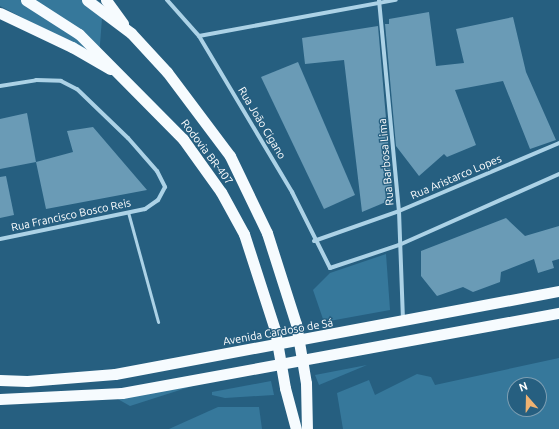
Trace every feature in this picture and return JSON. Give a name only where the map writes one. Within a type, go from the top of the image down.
[{"type":"highway","name":"Rodovia BR-407","points":[[26,0],[79,34],[129,80],[183,139],[221,192],[244,234],[275,330],[296,429]]},
{"type":"highway","name":"Rodovia BR-407","points":[[87,0],[131,33],[167,72],[230,156],[267,233],[296,324],[306,383],[307,429]]},
{"type":"highway","points":[[106,0],[131,33]]},
{"type":"highway","points":[[0,14],[72,46],[129,80]]},
{"type":"highway","name":"Avenida Cardoso de Sá","points":[[0,380],[27,381],[115,374],[404,323],[559,291]]},
{"type":"highway","points":[[0,400],[122,393],[559,313]]},
{"type":"street","name":"Rua João Cigano","points":[[168,0],[199,36],[292,192],[326,264],[334,269],[399,245]]},
{"type":"street","points":[[199,36],[396,0]]},
{"type":"street","name":"Rua Barbosa Lima","points":[[379,2],[399,211],[399,245],[404,323]]},
{"type":"street","name":"Rua Francisco Bosco Reis","points":[[0,86],[36,80],[61,81],[77,89],[94,102],[157,171],[165,192],[145,209],[0,239]]},
{"type":"street","name":"Rua Aristarco Lopes","points":[[314,240],[399,211],[559,143]]},
{"type":"street","points":[[399,245],[559,174]]},
{"type":"lane","points":[[128,212],[158,322]]},
{"type":"shaded area","points":[[0,0],[97,0],[103,5],[99,57],[0,6]]},
{"type":"shaded area","points":[[386,254],[390,310],[324,322],[313,290],[330,273]]},
{"type":"shaded area","points":[[559,358],[559,429],[343,429],[337,393],[369,380],[375,395],[417,374],[431,377],[435,385]]},
{"type":"shaded area","points":[[367,365],[319,385],[315,375]]},
{"type":"shaded area","points":[[208,381],[130,406],[116,398]]},
{"type":"shaded area","points":[[271,381],[274,395],[225,398],[212,395],[212,392]]},
{"type":"shaded area","points":[[218,407],[259,407],[262,429],[169,429]]},
{"type":"building","points":[[429,12],[436,66],[464,63],[456,29],[513,17],[526,72],[556,140],[530,149],[503,81],[455,90],[476,145],[447,157],[444,154],[419,176],[396,146],[385,24],[389,24],[389,19]]},
{"type":"building","points":[[378,26],[393,199],[362,212],[344,60],[305,64],[302,38]]},
{"type":"building","points":[[298,62],[355,195],[324,209],[261,77]]},
{"type":"building","points":[[27,113],[36,162],[0,169],[0,119]]},
{"type":"building","points":[[93,127],[147,190],[46,209],[36,162],[73,152],[67,131]]},
{"type":"building","points":[[6,176],[14,215],[0,218],[0,177]]},
{"type":"building","points":[[506,218],[525,236],[559,226],[559,259],[552,261],[554,268],[538,273],[534,259],[501,272],[500,282],[473,292],[463,287],[437,296],[421,276],[421,251]]}]
